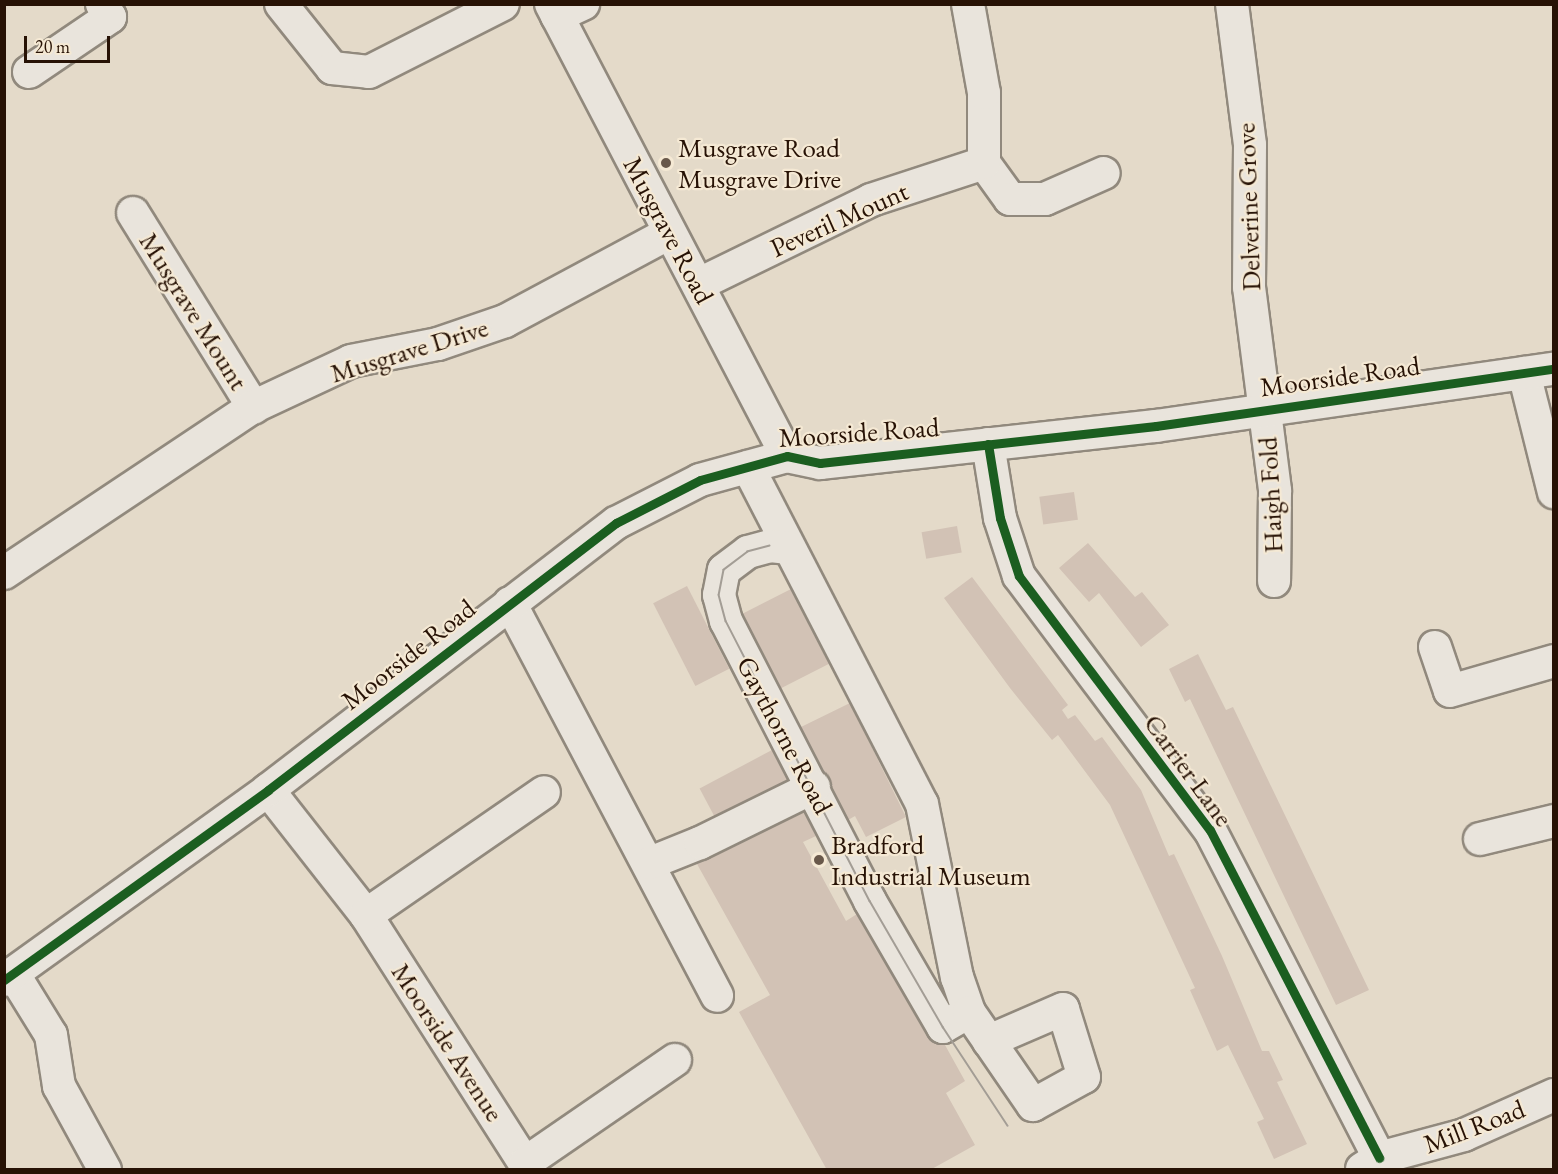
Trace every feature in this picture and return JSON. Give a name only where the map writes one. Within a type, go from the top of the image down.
[{"type":"street","points":[[29,72],[110,17],[102,4]]},
{"type":"street","points":[[281,4],[332,68],[369,72],[503,4]]},
{"type":"street","points":[[968,4],[984,93],[984,163],[1010,199],[1045,199],[1104,173]]},
{"type":"street","name":"Delverine Grove","points":[[1232,4],[1250,145],[1249,286],[1264,409]]},
{"type":"street","name":"Musgrave Road","points":[[564,8],[669,233],[699,284],[788,456]]},
{"type":"street","name":"Peveril Mount","points":[[699,284],[871,200],[984,163]]},
{"type":"street","name":"Musgrave Mount","points":[[134,213],[254,408]]},
{"type":"street","name":"Musgrave Drive","points":[[4,573],[254,408],[351,361],[438,344],[505,321],[669,233]]},
{"type":"street","points":[[1539,371],[1554,492]]},
{"type":"street","name":"Moorside Road","points":[[9,978],[268,790],[616,523],[700,480],[788,456],[820,463],[988,444],[1539,371]]},
{"type":"street","name":"Haigh Fold","points":[[1264,409],[1275,491],[1274,581]]},
{"type":"street","name":"Carrier Lane","points":[[988,444],[1000,518],[1019,576],[1210,830],[1370,1164]]},
{"type":"street","points":[[748,467],[922,804],[957,977],[969,1012],[989,1041]]},
{"type":"street","name":"Gaythorne Road","points":[[789,548],[770,546],[748,552],[724,570],[719,595],[726,621],[814,788],[870,901],[943,1027],[969,1012]]},
{"type":"street","points":[[510,603],[650,862],[717,996]]},
{"type":"street","points":[[1435,647],[1450,691],[1554,661]]},
{"type":"street","points":[[650,862],[700,843],[814,788]]},
{"type":"street","name":"Moorside Avenue","points":[[268,790],[366,915],[527,1166]]},
{"type":"street","points":[[366,915],[544,792]]},
{"type":"street","points":[[1480,839],[1554,821]]},
{"type":"street","points":[[9,978],[51,1035],[59,1086],[105,1170]]},
{"type":"street","points":[[527,1166],[675,1060]]},
{"type":"street","name":"Mill Road","points":[[1370,1164],[1464,1135],[1554,1095]]},
{"type":"building","points":[[1074,492],[1078,520],[1043,525],[1039,497]]},
{"type":"building","points":[[957,526],[962,553],[926,559],[922,532]]},
{"type":"building","points":[[1088,543],[1135,597],[1142,592],[1169,625],[1141,647],[1099,593],[1089,602],[1059,568]]},
{"type":"building","points":[[972,577],[1068,705],[1062,710],[1068,719],[1075,715],[1095,741],[1102,737],[1141,790],[1169,856],[1174,854],[1222,956],[1262,1051],[1269,1051],[1283,1080],[1277,1082],[1307,1144],[1274,1159],[1257,1122],[1264,1119],[1228,1045],[1217,1051],[1190,990],[1195,988],[1110,805],[1058,735],[1052,740],[1010,688],[944,598]]},
{"type":"building","points":[[687,586],[729,669],[695,686],[653,603]]},
{"type":"building","points":[[791,589],[829,664],[781,688],[743,614]]},
{"type":"building","points":[[1198,654],[1226,710],[1233,707],[1369,990],[1336,1005],[1190,699],[1185,702],[1169,669]]},
{"type":"building","points":[[850,703],[906,817],[866,837],[855,816],[848,820],[801,727]]},
{"type":"building","points":[[772,750],[788,780],[716,819],[700,788]]},
{"type":"building","points":[[804,812],[816,836],[803,842],[846,921],[857,914],[927,1036],[935,1043],[945,1045],[965,1081],[946,1093],[975,1145],[930,1170],[827,1170],[739,1012],[770,995],[697,864]]},
{"type":"tram line","points":[[770,546],[748,552],[724,570],[719,595],[726,621],[870,901],[943,1027],[1008,1126]]},
{"type":"cycle path","points":[[4,980],[268,790],[616,523],[700,480],[787,456],[820,463],[1156,426],[1554,369]]},
{"type":"cycle path","points":[[988,444],[1000,518],[1019,576],[1210,830],[1379,1158]]},
{"type":"place","name":"Musgrave Road Musgrave Drive","points":[[666,163]]},
{"type":"place","name":"Bradford Industrial Museum","points":[[819,860]]}]
